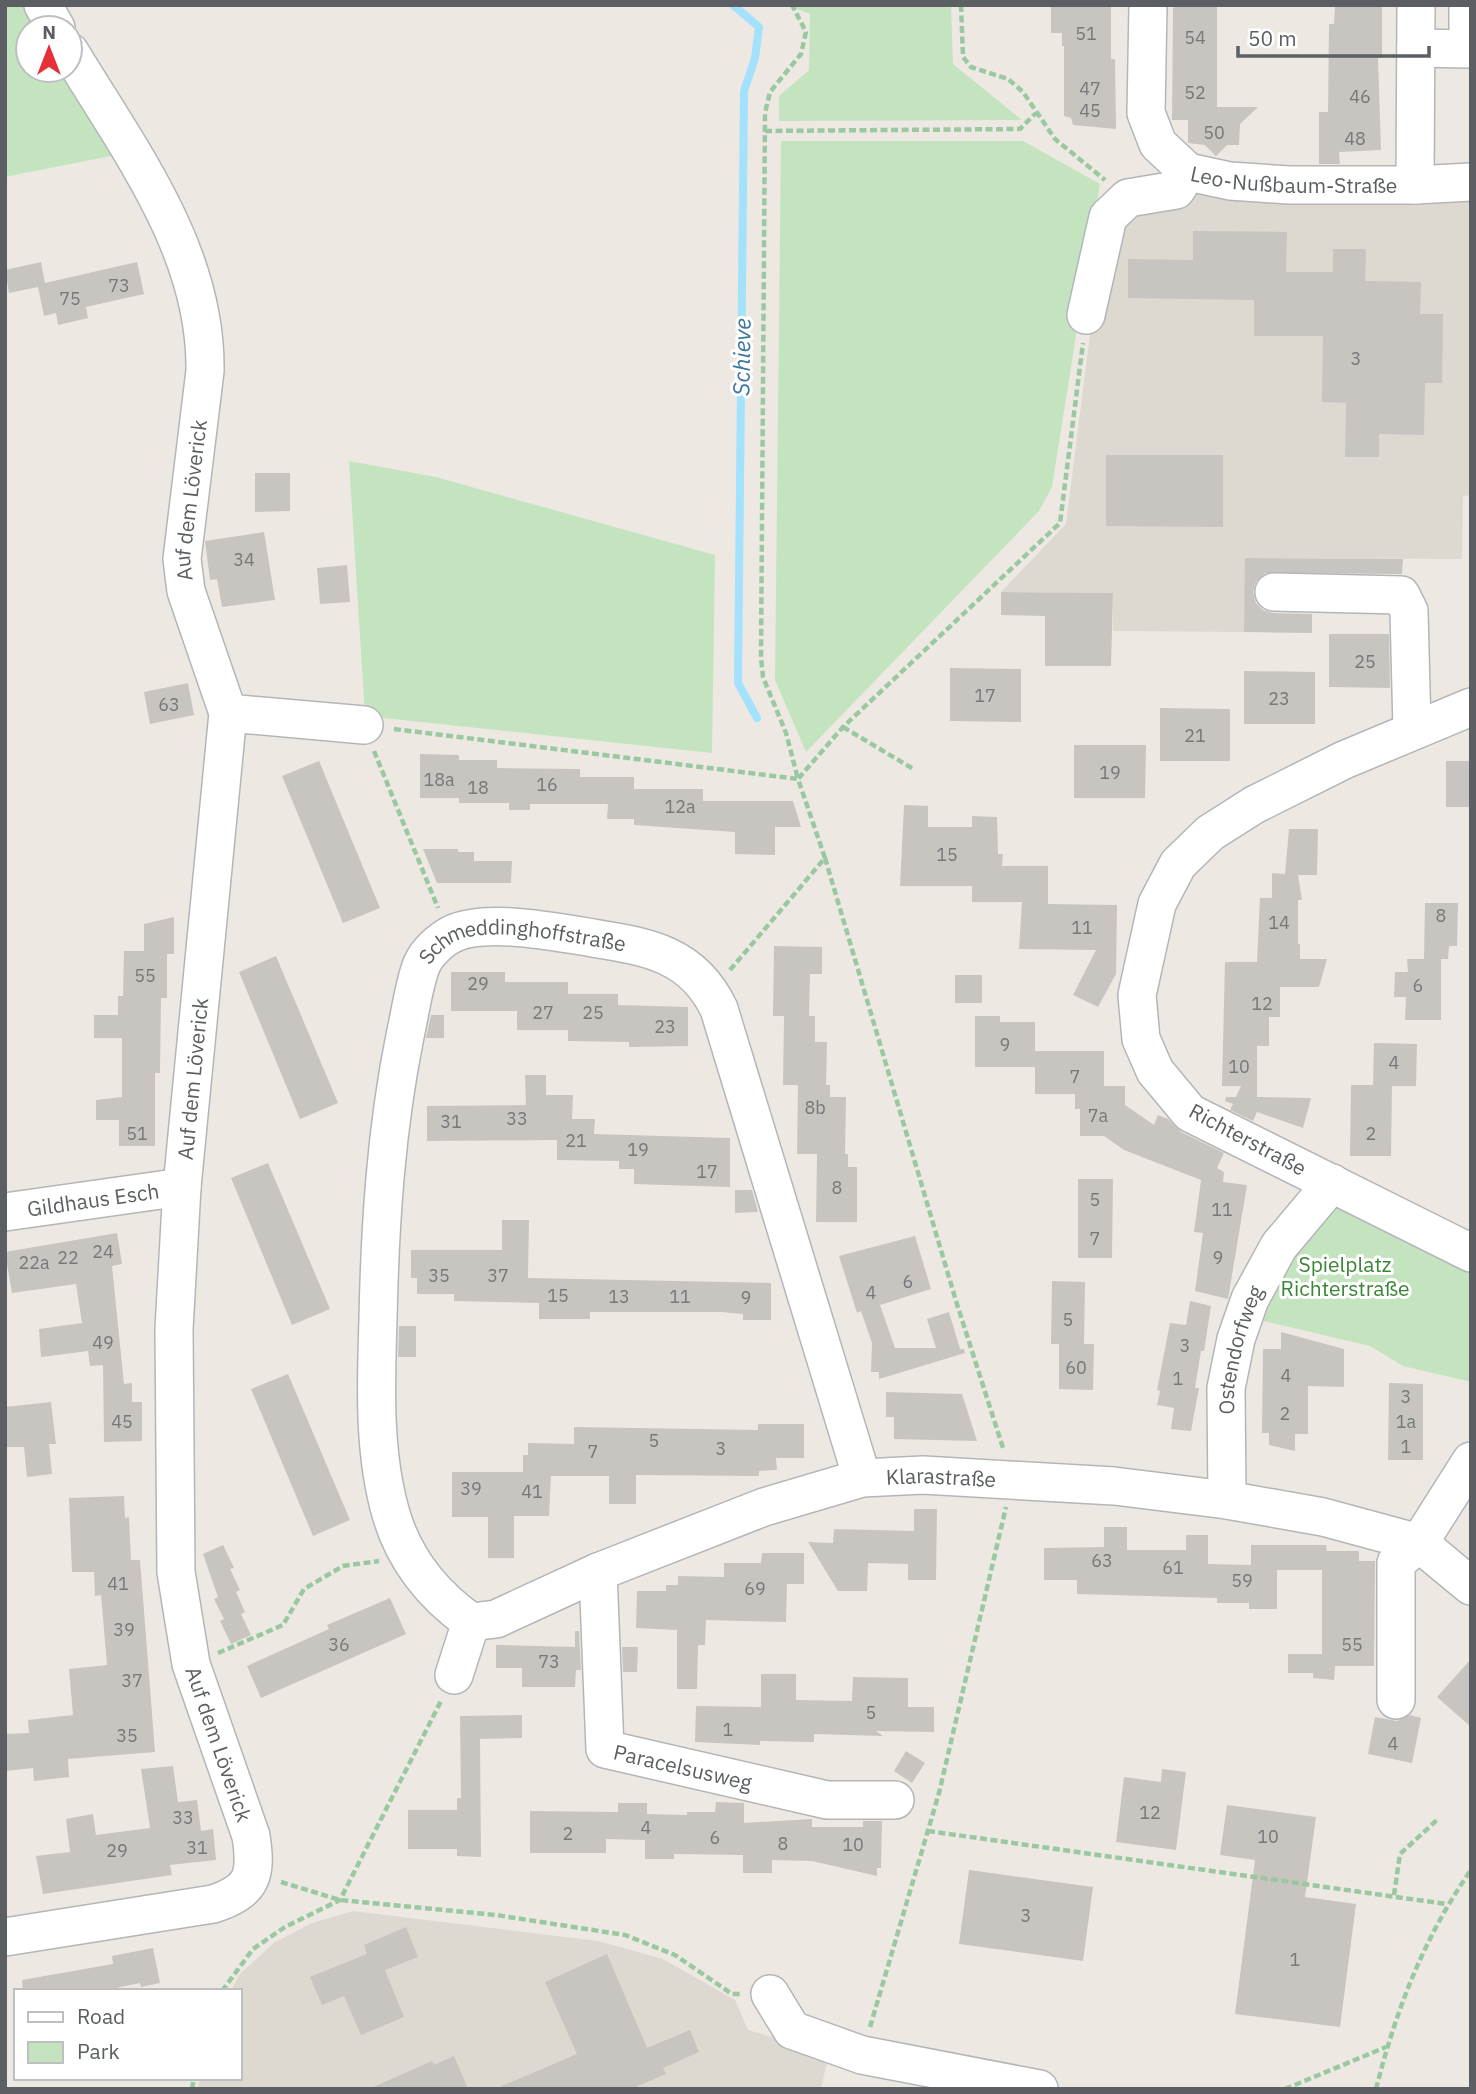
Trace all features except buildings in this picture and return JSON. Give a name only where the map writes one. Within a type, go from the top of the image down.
[{"type":"street","name":"Leo-Nußbaum-Straße","points":[[1148,5],[1146,113],[1158,144],[1188,172],[1230,181],[1289,185],[1471,182]]},
{"type":"street","name":"Leo-Nußbaum-Straße","points":[[1415,185],[1416,5]]},
{"type":"street","points":[[1416,48],[1468,49],[1468,5]]},
{"type":"street","name":"Auf dem Löverick","points":[[84,75],[169,215],[199,305],[205,342],[205,371],[182,559],[186,591],[228,713],[182,1187],[174,1329],[176,1572],[191,1664],[251,1836],[255,1862],[253,1875]]},
{"type":"street","points":[[1086,315],[1108,218],[1128,198],[1176,190],[1188,172]]},
{"type":"street","points":[[1274,592],[1401,595],[1409,611],[1412,729]]},
{"type":"street","name":"Richterstraße","points":[[1471,707],[1412,729],[1254,805],[1210,833],[1178,864],[1157,904],[1137,995],[1141,1039],[1155,1071],[1190,1113],[1471,1253]]},
{"type":"street","points":[[228,713],[364,725]]},
{"type":"street","name":"Schmeddinghoffstraße","points":[[471,1622],[446,1605],[407,1557],[391,1513],[377,1415],[381,1197],[395,1083],[421,966],[433,948],[448,935],[486,927],[554,931],[626,943],[683,963],[711,992],[812,1306],[862,1478]]},
{"type":"street","name":"Ostendorfweg","points":[[1227,1500],[1226,1388],[1236,1339],[1250,1299],[1279,1246],[1332,1183]]},
{"type":"street","name":"Gildhaus Esch","points":[[5,1212],[182,1187]]},
{"type":"street","points":[[1396,1700],[1396,1563],[1419,1544],[1471,1461]]},
{"type":"street","name":"Klarastraße","points":[[471,1622],[496,1619],[598,1572],[764,1507],[862,1478],[923,1475],[1114,1486],[1227,1500],[1322,1517],[1419,1544],[1471,1586]]},
{"type":"street","name":"Paracelsusweg","points":[[598,1572],[605,1749],[827,1800],[895,1800]]},
{"type":"street","points":[[454,1675],[471,1622]]},
{"type":"street","points":[[5,1937],[213,1905],[233,1898],[253,1875]]},
{"type":"street","points":[[770,1994],[793,2030],[862,2055],[1039,2089]]},
{"type":"path","points":[[792,5],[806,32],[802,54],[770,92],[765,131],[763,677],[786,733],[798,779],[825,858],[952,1288],[1012,1479],[928,1831],[862,2055]]},
{"type":"path","points":[[961,5],[963,57],[971,67],[1008,79],[1023,92],[1055,139],[1128,198]]},
{"type":"path","points":[[765,131],[1020,129],[1036,113]]},
{"type":"path","points":[[798,779],[843,727],[1060,523],[1086,315]]},
{"type":"path","points":[[448,935],[364,725],[798,779]]},
{"type":"path","points":[[843,727],[915,770]]},
{"type":"path","points":[[711,992],[825,858]]},
{"type":"path","points":[[191,1664],[284,1625],[304,1589],[344,1566],[407,1557]]},
{"type":"path","points":[[224,1989],[253,1950],[285,1927],[340,1900],[454,1675]]},
{"type":"path","points":[[1394,1895],[1400,1854],[1437,1820]]},
{"type":"path","points":[[928,1831],[1394,1895],[1446,1905]]},
{"type":"path","points":[[1376,2089],[1402,1997],[1446,1905],[1471,1870]]},
{"type":"path","points":[[253,1875],[340,1900],[468,1911],[625,1935],[676,1955],[732,1994],[770,1994]]},
{"type":"path","points":[[1285,2089],[1387,2047]]},
{"type":"shaded area","points":[[1191,192],[1223,199],[1471,199],[1471,495],[1463,496],[1462,559],[1246,558],[1244,632],[1113,631],[1113,593],[1001,592],[1066,524],[1093,311],[1112,218]]},
{"type":"shaded area","points":[[353,1911],[598,1941],[663,1959],[735,2000],[748,2030],[829,2053],[821,2089],[198,2089],[200,2080],[242,2080],[242,1989],[231,1989],[241,1973],[275,1942],[312,1923]]},
{"type":"green space","points":[[5,5],[35,5],[40,14],[14,14],[14,84],[78,84],[121,154],[5,177]]},
{"type":"green space","points":[[787,5],[951,5],[953,64],[1022,120],[779,121],[779,96],[809,70],[810,14]]},
{"type":"green space","points":[[781,141],[1023,141],[1100,184],[1052,487],[1039,511],[806,752],[775,680]]},
{"type":"green space","points":[[349,461],[436,477],[715,555],[712,753],[365,716]]},
{"type":"green space","name":"Spielplatz Richterstraße","points":[[1328,1199],[1471,1269],[1471,1382],[1403,1366],[1370,1346],[1255,1319]]},
{"type":"waterway","name":"Schieve","points":[[733,5],[759,27],[755,58],[744,91],[738,683],[757,718]]}]
